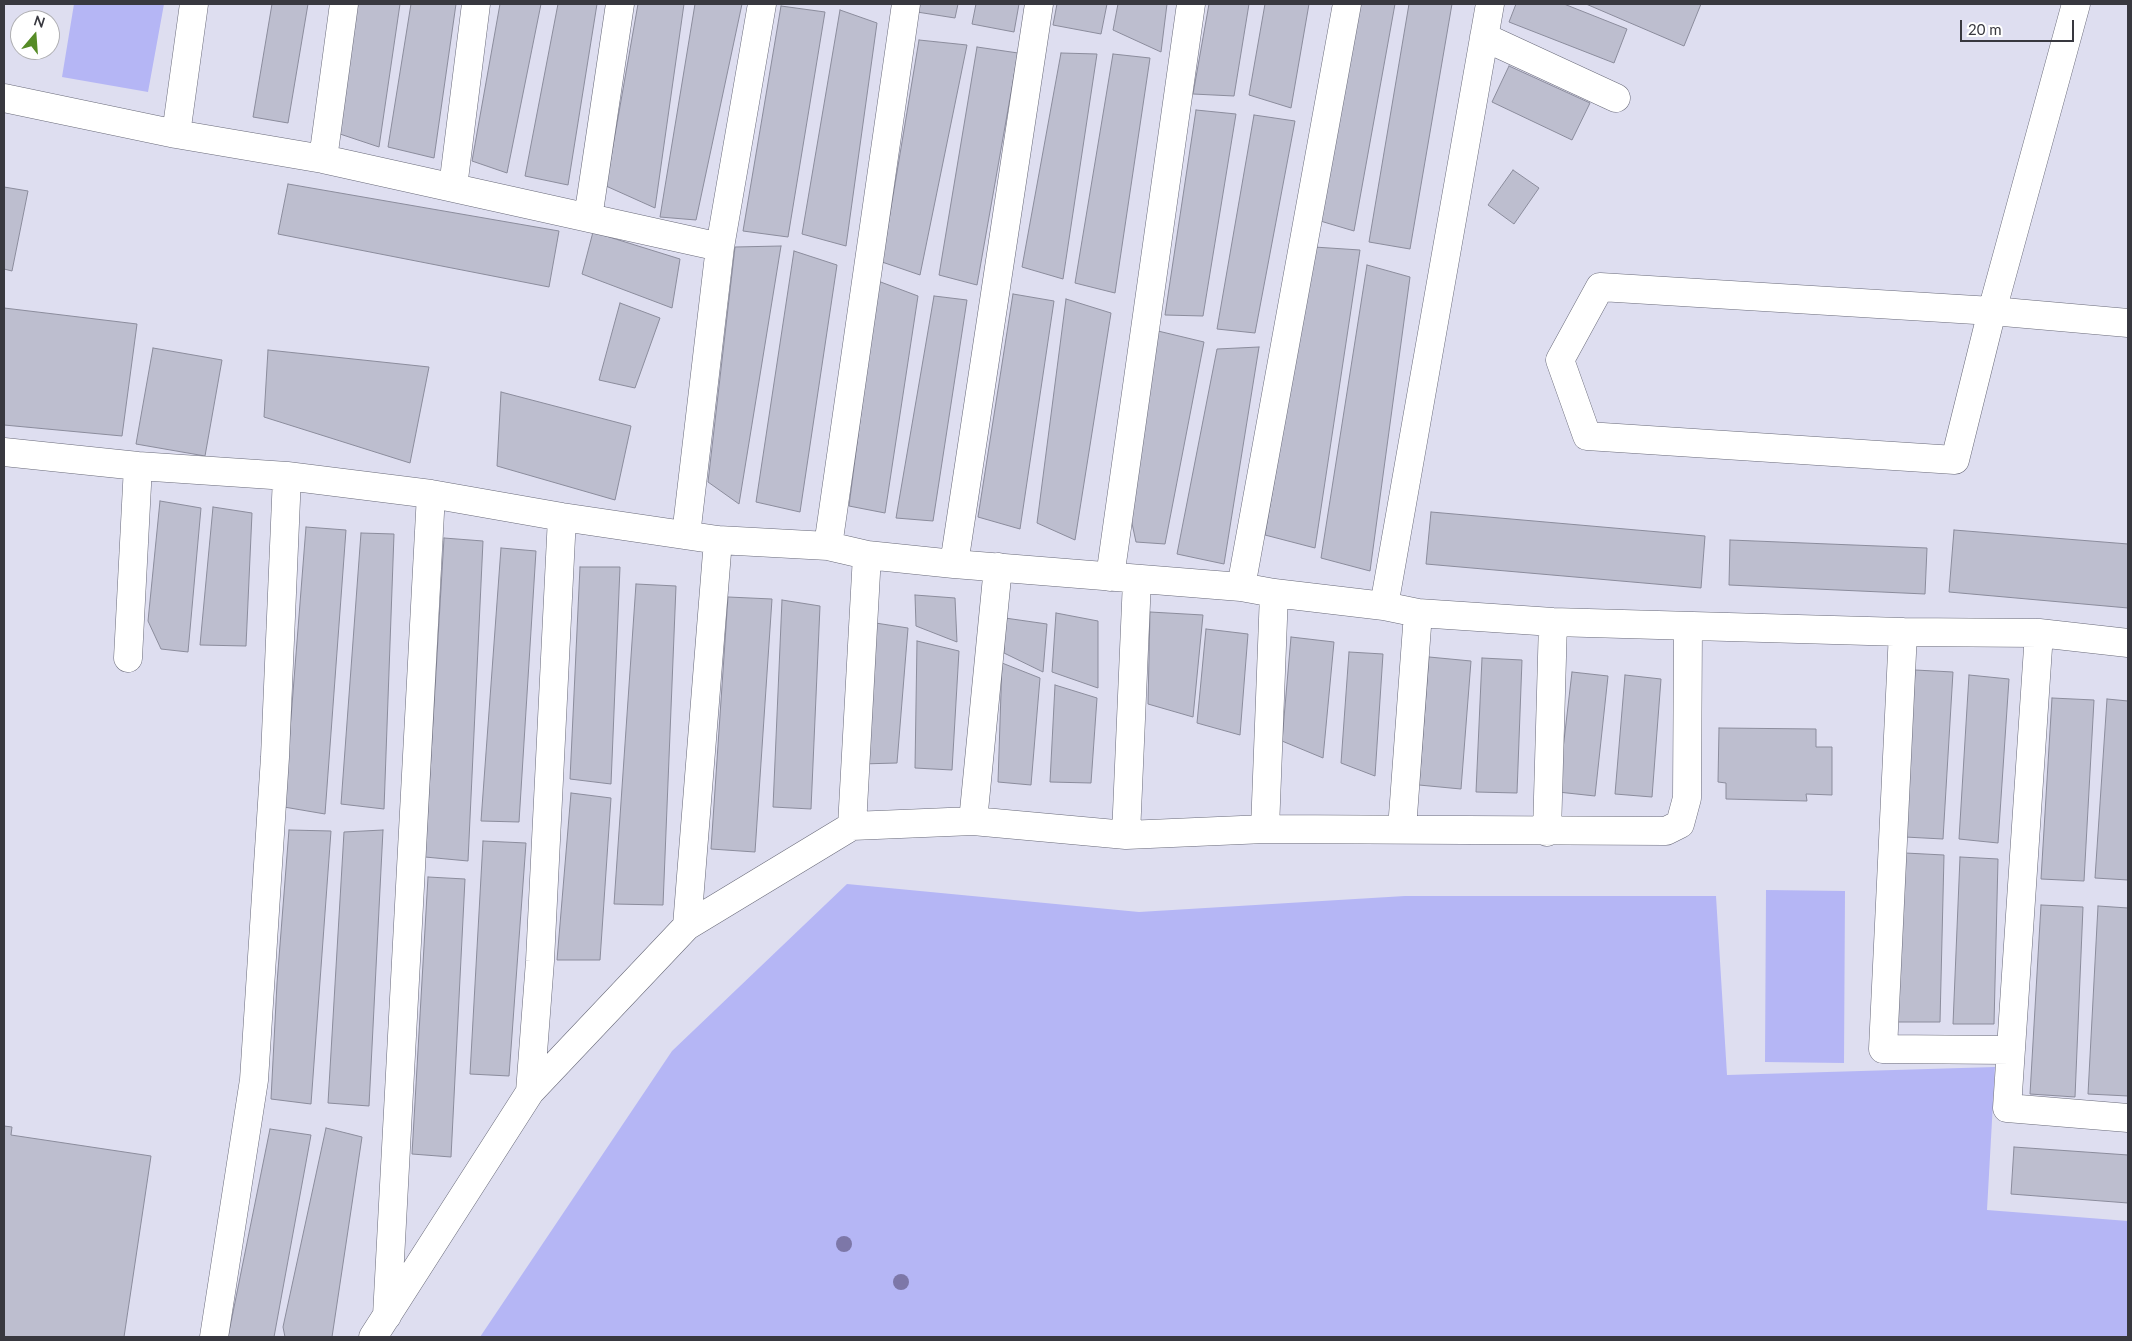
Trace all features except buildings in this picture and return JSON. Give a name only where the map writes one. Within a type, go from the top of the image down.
[{"type":"street","points":[[176,134],[194,4]]},
{"type":"street","points":[[323,159],[344,4]]},
{"type":"street","points":[[453,187],[476,4]]},
{"type":"street","points":[[588,218],[620,4]]},
{"type":"street","points":[[686,535],[720,247],[762,4]]},
{"type":"street","points":[[828,546],[906,4]]},
{"type":"street","points":[[954,564],[1039,4]]},
{"type":"street","points":[[1110,577],[1191,4]]},
{"type":"street","points":[[1241,587],[1347,4]]},
{"type":"street","points":[[1384,606],[1490,4]]},
{"type":"street","points":[[2076,4],[1992,311],[1955,460],[1587,436],[1560,360],[1600,287],[1992,311],[2128,323]]},
{"type":"street","points":[[1484,37],[1616,98]]},
{"type":"street","points":[[4,98],[176,134],[323,159],[720,247]]},
{"type":"street","points":[[4,452],[138,466],[287,476],[431,494],[562,517],[718,540],[828,546],[867,555],[954,564],[1241,587],[1274,593],[1384,606],[1418,613],[1553,622],[2039,634],[2128,643]]},
{"type":"street","points":[[128,658],[138,466]]},
{"type":"street","points":[[214,1337],[254,1080],[275,757],[287,476]]},
{"type":"street","points":[[380,1327],[431,494]]},
{"type":"street","points":[[530,1092],[540,962],[562,517]]},
{"type":"street","points":[[687,926],[718,540]]},
{"type":"street","points":[[852,826],[867,555]]},
{"type":"street","points":[[973,821],[998,568]]},
{"type":"street","points":[[1126,835],[1137,580]]},
{"type":"street","points":[[1265,829],[1274,593]]},
{"type":"street","points":[[1402,829],[1418,613]]},
{"type":"street","points":[[1547,832],[1553,622]]},
{"type":"street","points":[[380,1327],[530,1092],[687,926],[852,826],[973,821],[1126,835],[1265,829],[1547,832],[1666,831],[1680,824],[1687,798],[1688,626]]},
{"type":"street","points":[[1903,632],[1883,1049],[2011,1050]]},
{"type":"street","points":[[2039,634],[2007,1108],[2128,1118]]},
{"type":"shaded area","points":[[74,4],[164,4],[148,92],[62,77]]},
{"type":"shaded area","points":[[847,884],[1139,912],[1405,896],[1716,896],[1727,1075],[1995,1067],[1987,1210],[2128,1221],[2128,1337],[480,1337],[672,1051]]},
{"type":"shaded area","points":[[1766,890],[1845,891],[1844,1063],[1765,1062]]}]
